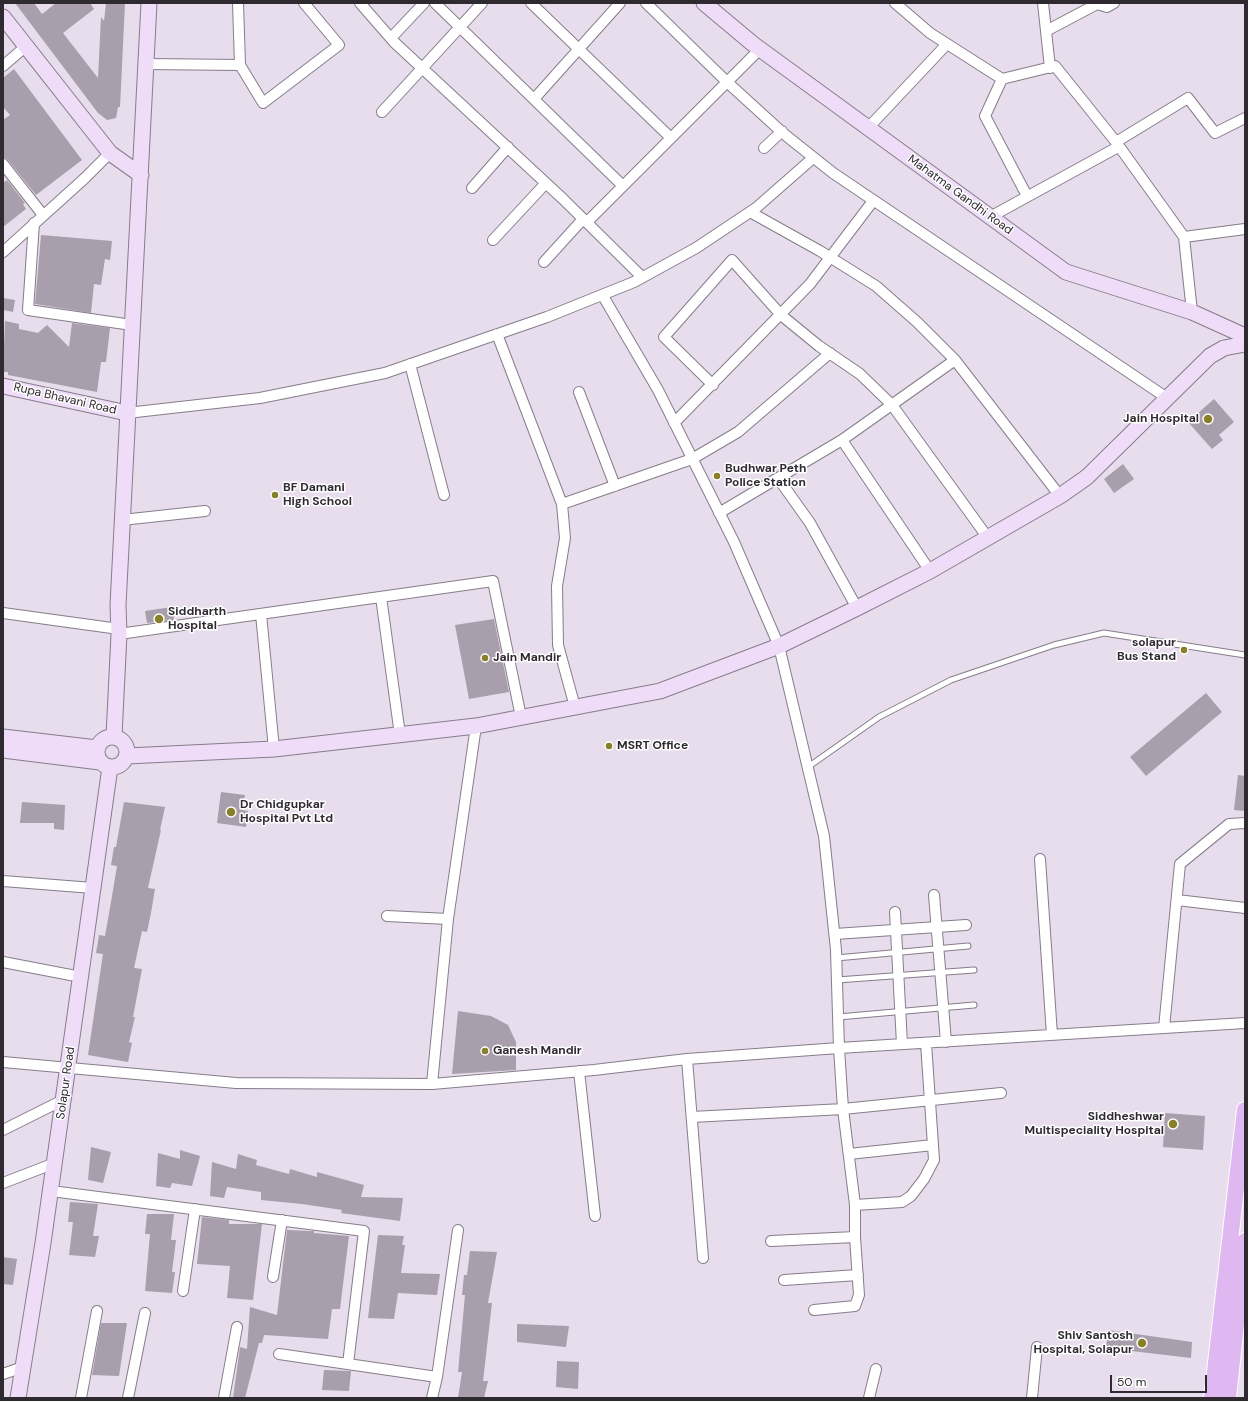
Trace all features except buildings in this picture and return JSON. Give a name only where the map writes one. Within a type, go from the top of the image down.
[{"type":"main road","points":[[114,736],[119,631],[118,605],[127,413],[141,175],[149,3]]},
{"type":"main road","name":"Mahatma Gandhi Road","points":[[704,3],[760,50],[1066,272],[1192,312],[1245,336]]},
{"type":"main road","points":[[3,17],[110,153],[141,175]]},
{"type":"main road","points":[[127,756],[274,749],[476,726],[660,691],[779,646],[857,608],[930,571],[1060,496],[1087,477],[1145,422],[1210,356],[1224,348],[1245,344]]},
{"type":"main road","name":"Rupa Bhavani Road","points":[[3,386],[127,413]]},
{"type":"main road","points":[[3,737],[122,764],[127,756],[126,745],[119,737],[106,737],[99,743],[102,759]]},
{"type":"main road","points":[[3,750],[102,759]]},
{"type":"main road","name":"Solapur Road","points":[[18,1398],[55,1163],[93,888],[102,759]]},
{"type":"main road","points":[[1212,1398],[1245,1110]]},
{"type":"main road","points":[[1228,1398],[1245,1241]]},
{"type":"street","points":[[238,3],[240,65],[263,103],[339,45],[304,3]]},
{"type":"street","points":[[360,3],[390,38],[546,183],[642,278]]},
{"type":"street","points":[[390,38],[424,3]]},
{"type":"street","points":[[435,3],[623,186]]},
{"type":"street","points":[[382,112],[482,3]]},
{"type":"street","points":[[531,3],[671,138]]},
{"type":"street","points":[[534,99],[620,3]]},
{"type":"street","points":[[646,3],[728,82],[813,158],[873,201],[1167,398]]},
{"type":"street","points":[[895,3],[930,33],[1002,79],[1055,66],[1117,144],[1184,238],[1192,312]]},
{"type":"street","points":[[1042,3],[1050,68]]},
{"type":"street","points":[[1046,30],[1097,4],[1109,4]]},
{"type":"street","points":[[868,128],[947,44]]},
{"type":"street","points":[[3,66],[25,46]]},
{"type":"street","points":[[544,262],[760,50]]},
{"type":"street","points":[[146,64],[240,65]]},
{"type":"street","points":[[1002,79],[985,116],[1027,196]]},
{"type":"street","points":[[990,217],[1117,144],[1188,98],[1215,133],[1245,118]]},
{"type":"street","points":[[764,148],[782,131]]},
{"type":"street","points":[[472,188],[508,147]]},
{"type":"street","points":[[3,252],[110,153]]},
{"type":"street","points":[[127,413],[203,406],[268,397],[385,373],[603,296],[642,278],[696,248],[750,212],[813,158]]},
{"type":"street","points":[[3,164],[43,215]]},
{"type":"street","points":[[494,240],[546,183]]},
{"type":"street","points":[[674,423],[713,385],[810,284],[873,201]]},
{"type":"street","points":[[750,212],[830,257],[876,286],[917,322],[955,360],[1060,496]]},
{"type":"street","points":[[34,223],[28,310],[132,325]]},
{"type":"street","points":[[1184,238],[1245,230]]},
{"type":"street","points":[[713,385],[664,337],[732,260],[781,315],[860,374],[892,404],[988,538]]},
{"type":"street","points":[[603,296],[658,390],[734,542],[779,646],[824,836],[836,958],[843,1109],[855,1205],[855,1237],[859,1295],[856,1306],[814,1310]]},
{"type":"street","points":[[497,334],[562,504],[566,538],[556,586],[558,645],[574,707]]},
{"type":"street","points":[[562,504],[692,459],[738,432],[830,353]]},
{"type":"street","points":[[719,513],[842,440],[955,360]]},
{"type":"street","points":[[410,364],[444,495]]},
{"type":"street","points":[[579,392],[615,486]]},
{"type":"street","points":[[842,440],[930,571]]},
{"type":"street","points":[[778,478],[810,523],[857,608]]},
{"type":"street","points":[[122,520],[206,511]]},
{"type":"street","points":[[3,613],[119,631],[261,614],[493,582],[521,718]]},
{"type":"street","points":[[381,597],[400,735]]},
{"type":"street","points":[[261,614],[274,749]]},
{"type":"street","points":[[432,1084],[448,919],[476,726]]},
{"type":"street","points":[[1164,1028],[1180,864],[1229,824],[1245,823]]},
{"type":"street","points":[[1040,859],[1052,1035]]},
{"type":"street","points":[[3,881],[93,888]]},
{"type":"street","points":[[934,895],[946,1042]]},
{"type":"street","points":[[1176,900],[1245,908]]},
{"type":"street","points":[[895,912],[902,1044]]},
{"type":"street","points":[[387,916],[448,919]]},
{"type":"street","points":[[834,934],[966,925]]},
{"type":"street","points":[[3,962],[81,977]]},
{"type":"street","points":[[3,1062],[236,1083],[432,1084],[579,1071],[687,1059],[1245,1023]]},
{"type":"street","points":[[855,1205],[902,1202],[911,1196],[924,1179],[934,1160],[926,1043]]},
{"type":"street","points":[[687,1059],[703,1258]]},
{"type":"street","points":[[579,1071],[595,1216]]},
{"type":"street","points":[[692,1117],[843,1109],[1001,1093]]},
{"type":"street","points":[[3,1130],[63,1100]]},
{"type":"street","points":[[849,1154],[933,1145]]},
{"type":"street","points":[[3,1183],[55,1163]]},
{"type":"street","points":[[51,1190],[364,1231],[348,1364]]},
{"type":"street","points":[[183,1291],[194,1209]]},
{"type":"street","points":[[273,1277],[282,1220]]},
{"type":"street","points":[[432,1398],[437,1377],[458,1230]]},
{"type":"street","points":[[771,1241],[855,1237]]},
{"type":"street","points":[[784,1280],[858,1275]]},
{"type":"street","points":[[81,1398],[97,1311]]},
{"type":"street","points":[[128,1398],[145,1313]]},
{"type":"street","points":[[224,1398],[237,1327]]},
{"type":"street","points":[[1032,1398],[1038,1347]]},
{"type":"street","points":[[279,1354],[437,1377]]},
{"type":"street","points":[[3,1374],[23,1367]]},
{"type":"street","points":[[869,1398],[876,1369]]},
{"type":"lane","points":[[808,767],[879,717],[951,680],[1054,645],[1104,633],[1245,655]]},
{"type":"lane","points":[[836,958],[968,946]]},
{"type":"lane","points":[[837,980],[974,970]]},
{"type":"lane","points":[[838,1017],[974,1005]]},
{"type":"place","name":"Jain Hospital","points":[[1208,419]]},
{"type":"place","name":"Budhwar Peth Police Station","points":[[717,476]]},
{"type":"place","name":"BF Damani High School","points":[[275,495]]},
{"type":"place","name":"Siddharth Hospital","points":[[159,619]]},
{"type":"place","name":"solapur Bus Stand","points":[[1184,650]]},
{"type":"place","name":"Jain Mandir","points":[[485,658]]},
{"type":"place","name":"MSRT Office","points":[[609,746]]},
{"type":"place","name":"Dr Chidgupkar Hospital Pvt Ltd","points":[[231,812]]},
{"type":"place","name":"Ganesh Mandir","points":[[485,1051]]},
{"type":"place","name":"Siddheshwar Multispeciality Hospital","points":[[1173,1124]]},
{"type":"place","name":"Shiv Santosh Hospital, Solapur","points":[[1142,1343]]}]
